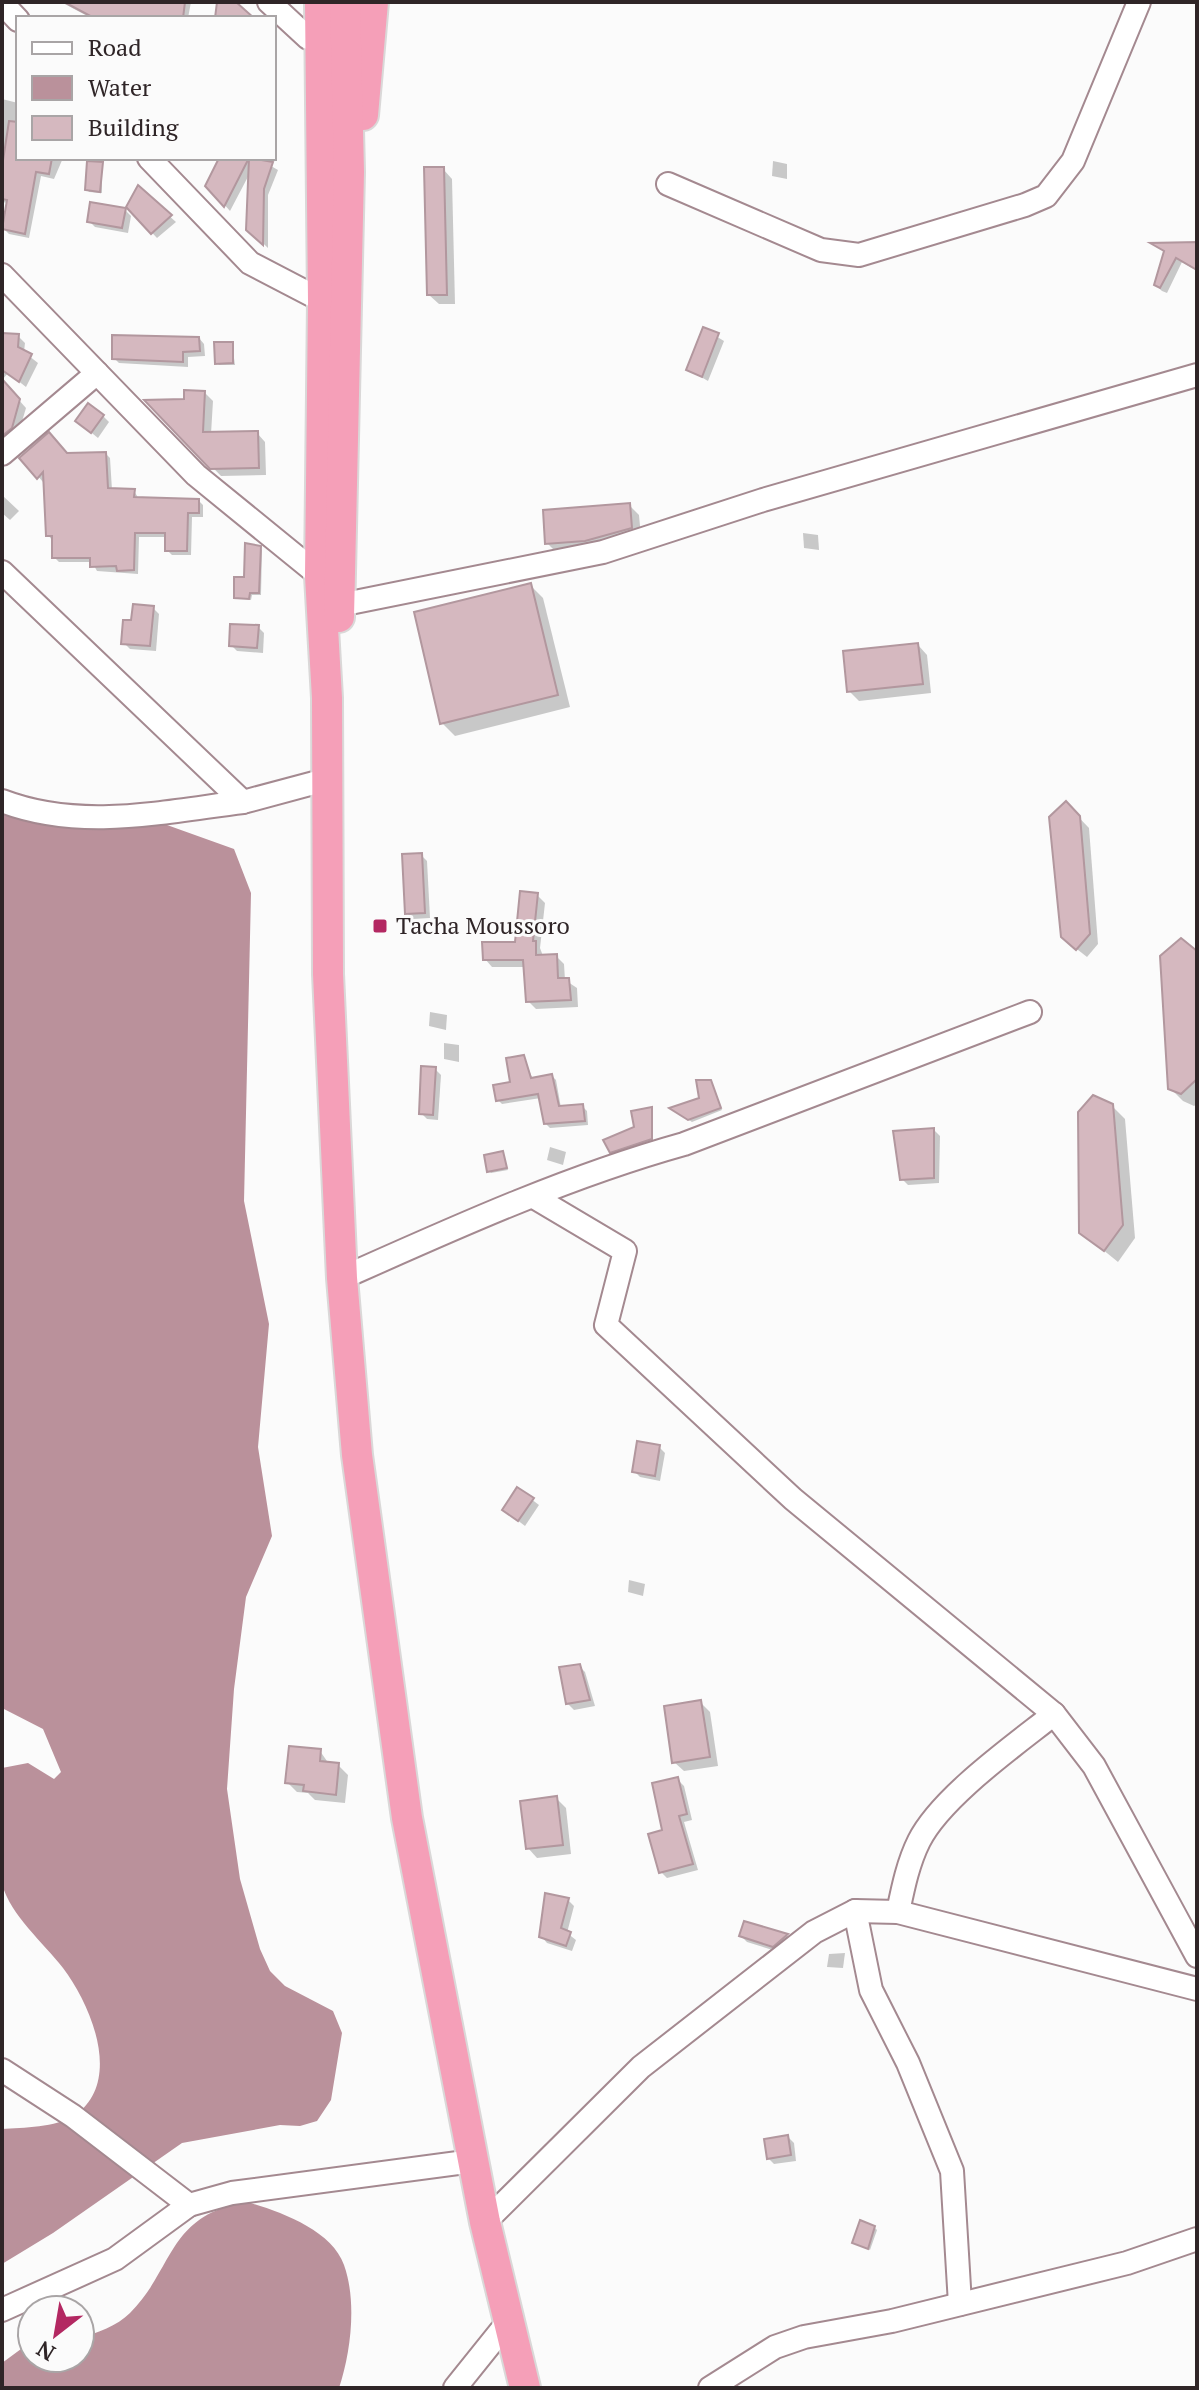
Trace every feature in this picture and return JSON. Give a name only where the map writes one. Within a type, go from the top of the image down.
[{"type":"highway","points":[[304,2],[314,50]]},
{"type":"highway","points":[[320,2],[314,50],[323,301],[320,576],[327,698],[328,974],[342,1278],[357,1455],[391,1714],[432,1957],[485,2222],[525,2388]]},
{"type":"highway","points":[[327,698],[339,636],[340,605],[349,172],[345,2]]},
{"type":"highway","points":[[349,172],[363,112],[373,2]]},
{"type":"street","points":[[269,2],[314,50]]},
{"type":"street","points":[[668,184],[821,250],[859,255],[1025,205],[1046,196],[1073,161],[1139,2]]},
{"type":"street","points":[[2,3],[16,18]]},
{"type":"street","points":[[151,160],[250,263],[323,301]]},
{"type":"street","points":[[2,275],[196,475],[320,576]]},
{"type":"street","points":[[2,454],[97,373]]},
{"type":"street","points":[[340,605],[603,552],[763,500],[1197,375]]},
{"type":"street","points":[[2,572],[243,802]]},
{"type":"street","points":[[2,801],[42,812],[102,819],[243,802],[325,780]]},
{"type":"street","points":[[342,1278],[534,1197],[684,1144],[1030,1012]]},
{"type":"street","points":[[534,1197],[625,1251],[606,1325],[793,1499],[1054,1714],[1094,1766],[1197,1956]]},
{"type":"street","points":[[898,1912],[906,1873],[920,1838],[966,1785],[1054,1714]]},
{"type":"street","points":[[855,1911],[871,1990],[908,2063],[952,2171],[960,2304]]},
{"type":"street","points":[[485,2222],[641,2067],[814,1932],[855,1911],[898,1912],[1197,1989]]},
{"type":"street","points":[[2,2070],[73,2116],[189,2205]]},
{"type":"street","points":[[2,2310],[115,2259],[189,2205],[232,2193],[473,2161]]},
{"type":"street","points":[[710,2388],[775,2347],[1127,2263],[1197,2239]]},
{"type":"street","points":[[455,2388],[508,2322]]},
{"type":"water","points":[[2,807],[93,821],[167,825],[234,849],[251,893],[244,1201],[269,1324],[258,1447],[272,1536],[246,1597],[234,1689],[227,1789],[240,1879],[260,1949],[270,1971],[285,1986],[333,2011],[342,2033],[331,2100],[317,2121],[182,2143],[53,2233],[2,2264],[2,2129],[49,2125],[74,2116],[89,2101],[97,2084],[100,2064],[98,2043],[84,2002],[63,1968],[20,1918],[2,1884],[2,1768],[28,1763],[54,1779],[61,1772],[43,1729],[2,1708]]},
{"type":"water","points":[[247,2202],[274,2211],[316,2232],[338,2253],[348,2279],[351,2310],[347,2359],[339,2388],[2,2388],[2,2363],[16,2353],[16,2374],[96,2374],[96,2332],[125,2318],[145,2296],[187,2231],[201,2218]]},
{"type":"building","points":[[64,2],[185,2],[183,16],[90,16]]},
{"type":"building","points":[[217,2],[236,2],[252,16],[215,16]]},
{"type":"building","points":[[9,121],[16,122],[16,160],[52,160],[49,174],[36,172],[25,234],[2,229],[7,200],[2,199],[2,167]]},
{"type":"building","points":[[218,160],[248,160],[224,207],[205,186]]},
{"type":"building","points":[[249,160],[273,162],[264,189],[263,245],[246,230]]},
{"type":"building","points":[[87,161],[103,162],[100,192],[85,190]]},
{"type":"building","points":[[424,167],[444,167],[447,295],[427,295]]},
{"type":"building","points":[[138,185],[172,215],[151,234],[126,207]]},
{"type":"building","points":[[90,202],[126,208],[122,228],[87,222]]},
{"type":"building","points":[[1197,242],[1197,270],[1176,258],[1160,288],[1154,285],[1164,251],[1150,243]]},
{"type":"building","points":[[703,327],[719,333],[702,377],[686,370]]},
{"type":"building","points":[[2,333],[19,334],[18,347],[32,354],[19,382],[2,370]]},
{"type":"building","points":[[112,335],[199,337],[200,351],[183,352],[183,362],[112,359]]},
{"type":"building","points":[[214,342],[233,342],[233,363],[215,364]]},
{"type":"building","points":[[2,379],[20,399],[12,428],[2,436]]},
{"type":"building","points":[[184,390],[205,391],[203,432],[258,431],[259,468],[210,469],[144,400],[184,399]]},
{"type":"building","points":[[88,403],[104,415],[91,433],[75,421]]},
{"type":"building","points":[[49,432],[67,453],[106,452],[108,488],[135,489],[134,497],[199,499],[199,513],[188,513],[187,551],[165,551],[165,533],[135,533],[134,570],[117,571],[116,566],[90,567],[90,558],[52,558],[52,536],[46,536],[43,472],[37,479],[19,458]]},
{"type":"building","points":[[630,503],[632,528],[585,541],[545,544],[543,510]]},
{"type":"building","points":[[245,543],[261,546],[259,593],[250,593],[249,599],[234,598],[234,577],[244,577]]},
{"type":"building","points":[[531,583],[558,695],[440,724],[414,612]]},
{"type":"building","points":[[133,604],[154,606],[150,646],[121,644],[123,620],[131,620]]},
{"type":"building","points":[[230,624],[259,625],[257,648],[229,646]]},
{"type":"building","points":[[918,643],[923,684],[847,692],[843,651]]},
{"type":"building","points":[[1066,801],[1080,816],[1090,934],[1076,950],[1061,937],[1049,817]]},
{"type":"building","points":[[422,853],[425,913],[405,914],[402,854]]},
{"type":"building","points":[[520,891],[538,893],[533,941],[536,941],[536,955],[557,954],[558,978],[569,978],[571,1000],[526,1002],[523,960],[483,960],[482,942],[515,942]]},
{"type":"building","points":[[1181,938],[1197,951],[1197,1079],[1181,1094],[1168,1089],[1160,956]]},
{"type":"building","points":[[524,1055],[531,1078],[552,1074],[559,1106],[583,1104],[585,1121],[544,1124],[538,1094],[496,1101],[493,1085],[510,1082],[506,1058]]},
{"type":"building","points":[[421,1066],[436,1067],[433,1115],[419,1114]]},
{"type":"building","points":[[696,1080],[711,1080],[721,1108],[688,1120],[669,1108],[699,1098]]},
{"type":"building","points":[[1093,1095],[1113,1104],[1123,1225],[1104,1251],[1079,1233],[1078,1112]]},
{"type":"building","points":[[652,1107],[652,1139],[610,1153],[603,1140],[634,1127],[631,1111]]},
{"type":"building","points":[[934,1128],[934,1178],[900,1180],[893,1131]]},
{"type":"building","points":[[503,1151],[507,1168],[487,1172],[484,1155]]},
{"type":"building","points":[[637,1441],[660,1445],[655,1476],[632,1472]]},
{"type":"building","points":[[517,1487],[534,1498],[518,1521],[502,1510]]},
{"type":"building","points":[[580,1664],[590,1700],[566,1704],[559,1667]]},
{"type":"building","points":[[701,1700],[710,1757],[672,1763],[664,1706]]},
{"type":"building","points":[[289,1746],[321,1749],[320,1761],[339,1763],[336,1795],[303,1791],[304,1785],[285,1783]]},
{"type":"building","points":[[678,1777],[687,1814],[679,1816],[693,1864],[659,1873],[648,1834],[662,1830],[652,1783]]},
{"type":"building","points":[[557,1796],[563,1845],[526,1849],[520,1801]]},
{"type":"building","points":[[545,1893],[569,1898],[561,1928],[571,1932],[566,1946],[539,1937]]},
{"type":"building","points":[[744,1921],[788,1934],[773,1947],[739,1936]]},
{"type":"building","points":[[788,2135],[791,2155],[767,2159],[764,2139]]},
{"type":"building","points":[[860,2220],[875,2226],[868,2249],[852,2243]]},
{"type":"place","name":"Tacha Moussoro","points":[[380,926]]}]
